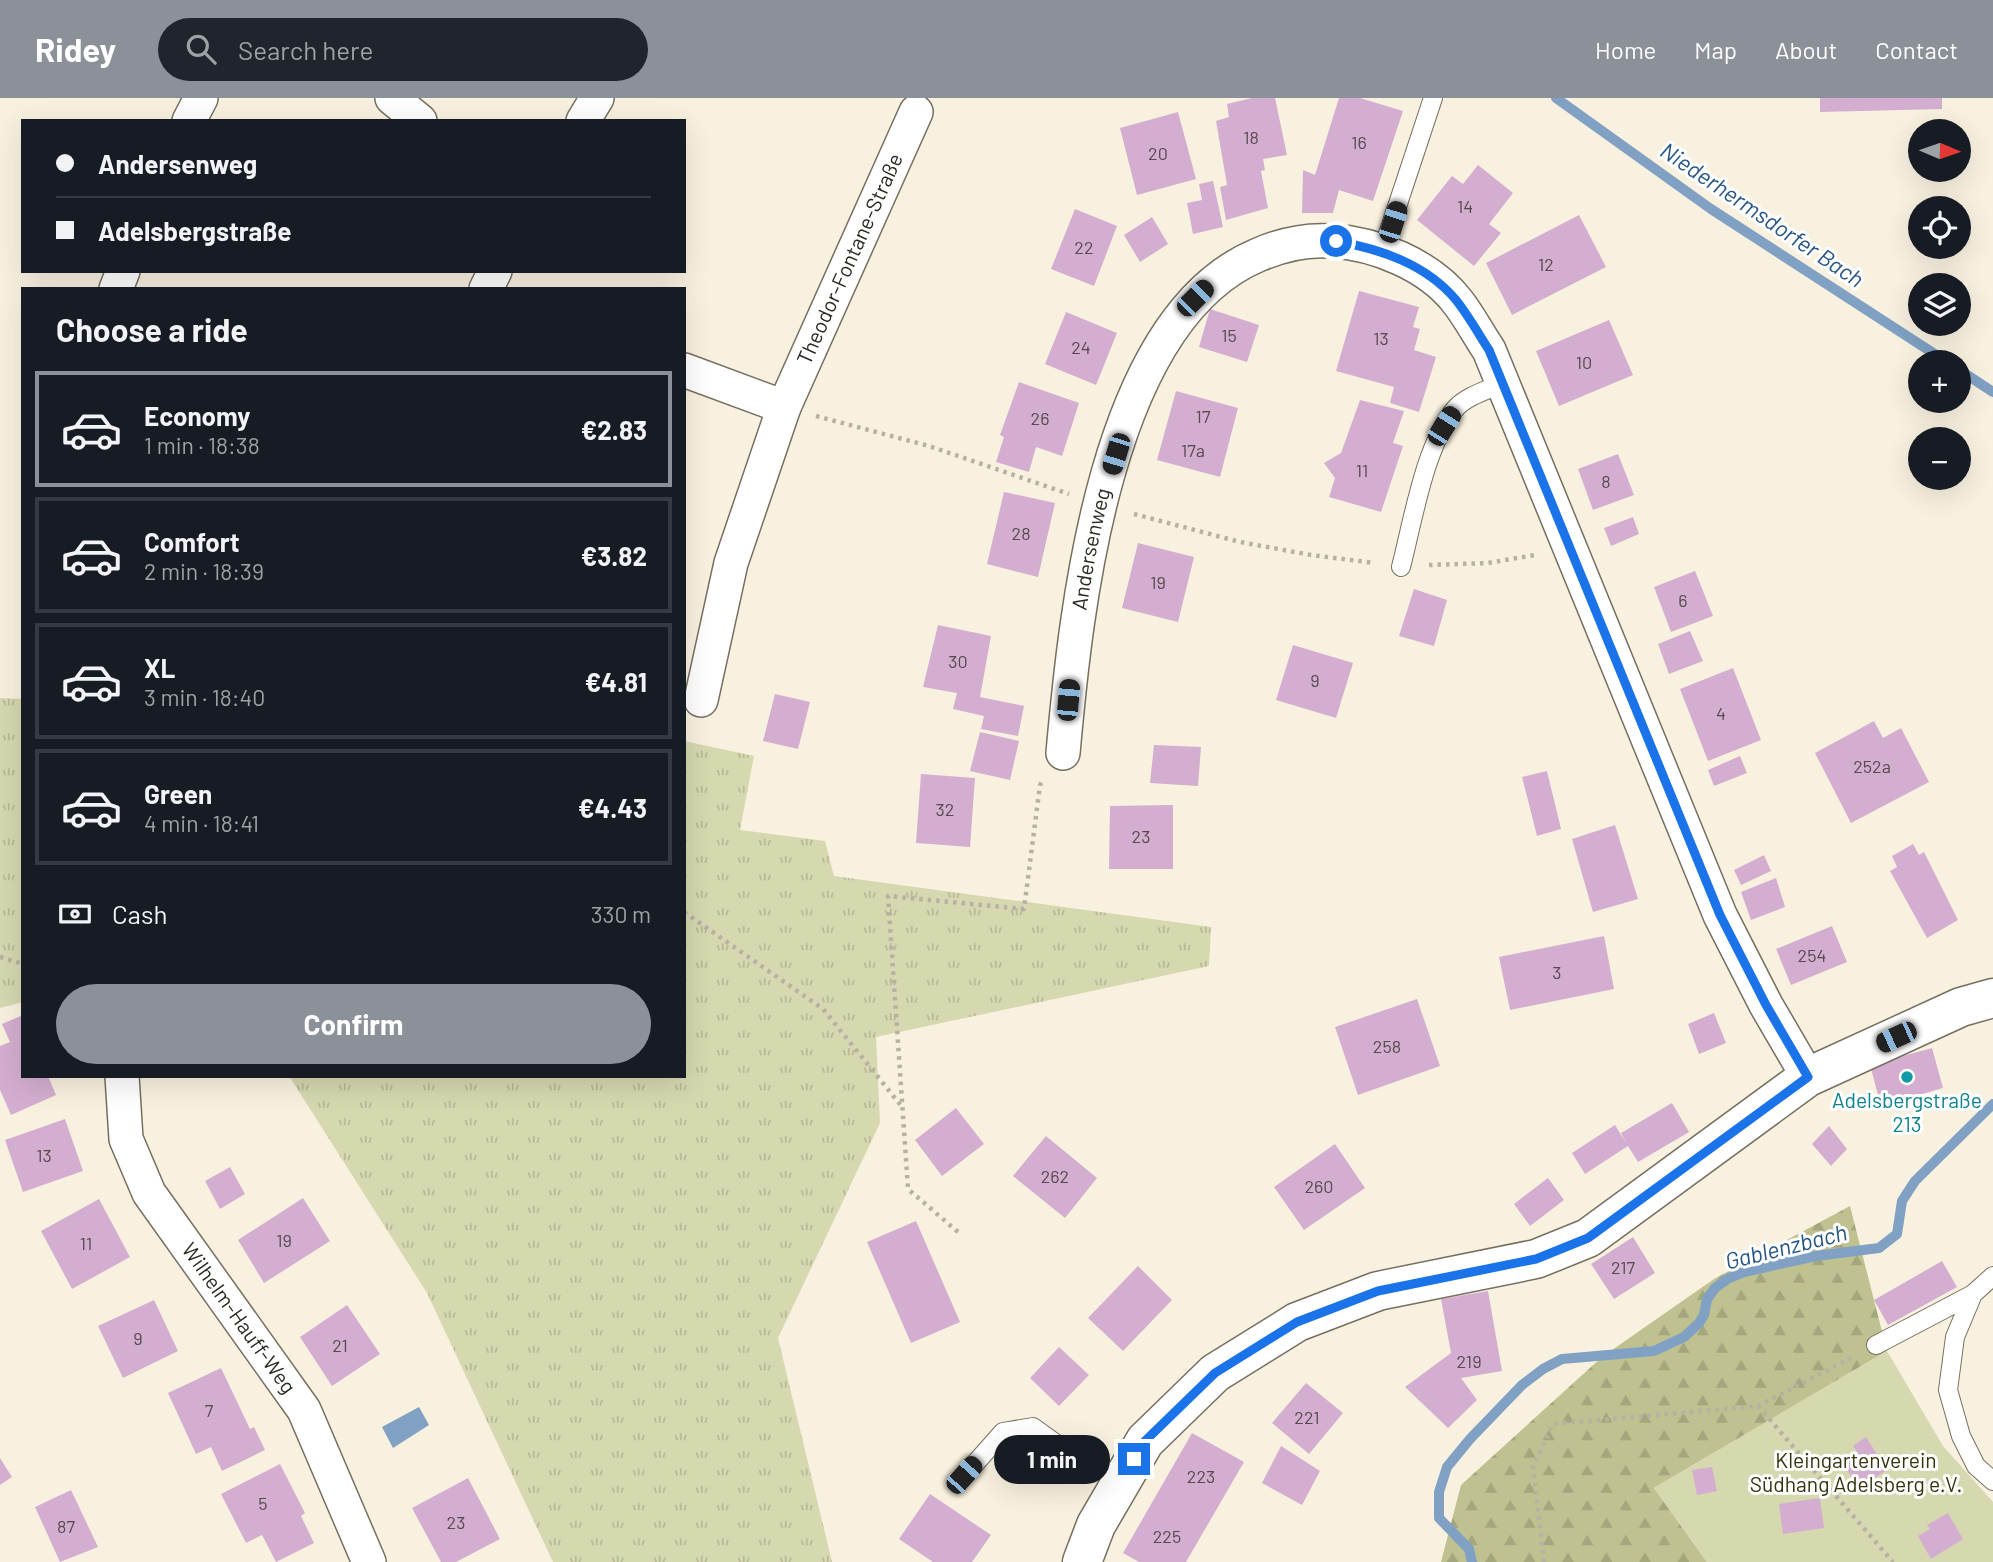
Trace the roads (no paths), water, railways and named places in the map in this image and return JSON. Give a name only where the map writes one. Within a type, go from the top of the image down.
[{"type":"street","points":[[190,119],[201,98]]},
{"type":"street","points":[[392,98],[418,119]]},
{"type":"street","points":[[584,119],[597,98]]},
{"type":"street","name":"Theodor-Fontane-Straße","points":[[701,700],[731,563],[784,407],[916,111]]},
{"type":"street","name":"Andersenweg","points":[[1063,753],[1073,647],[1100,505],[1141,382],[1180,317],[1210,283],[1246,260],[1276,248],[1302,242],[1336,241],[1382,252],[1410,264],[1456,299],[1489,350],[1720,915],[1766,1005],[1808,1077]]},
{"type":"street","points":[[686,371],[784,407]]},
{"type":"street","points":[[1082,1562],[1096,1525],[1145,1441],[1215,1373],[1297,1322],[1378,1291],[1536,1259],[1588,1238],[1808,1077],[1961,1007],[1993,998]]},
{"type":"street","name":"Wilhelm-Hauff-Weg","points":[[122,1078],[126,1139],[149,1194],[304,1410],[369,1562]]},
{"type":"lane","points":[[1382,252],[1433,98]]},
{"type":"lane","points":[[1401,567],[1432,447],[1456,407],[1470,397],[1503,383]]},
{"type":"lane","points":[[1876,1345],[1973,1294],[1993,1276]]},
{"type":"lane","points":[[1973,1294],[1955,1336],[1948,1390],[1961,1436],[1976,1466],[1993,1481]]},
{"type":"lane","points":[[964,1475],[1003,1432],[1033,1427],[1076,1458],[1124,1478]]},
{"type":"water","points":[[419,1407],[429,1425],[393,1448],[382,1427]]},
{"type":"waterway","name":"Niederhermsdorfer Bach","points":[[1556,98],[1711,209],[1928,350]]},
{"type":"waterway","name":"Niederhermsdorfer Bach","points":[[1971,378],[1993,392]]},
{"type":"waterway","name":"Gablenzbach","points":[[1472,1562],[1469,1549],[1439,1518],[1439,1492],[1447,1467],[1522,1385],[1562,1359],[1654,1351],[1684,1337],[1699,1323],[1704,1315],[1707,1299],[1715,1288],[1744,1272],[1816,1256],[1879,1248],[1897,1234],[1902,1201],[1915,1181],[1993,1104]]},
{"type":"place","name":"Adelsbergstraße 213","points":[[1907,1077]]},
{"type":"park label","name":"Kleingartenverein Südhang Adelsberg e.V.","points":[[1856,1473]]}]
